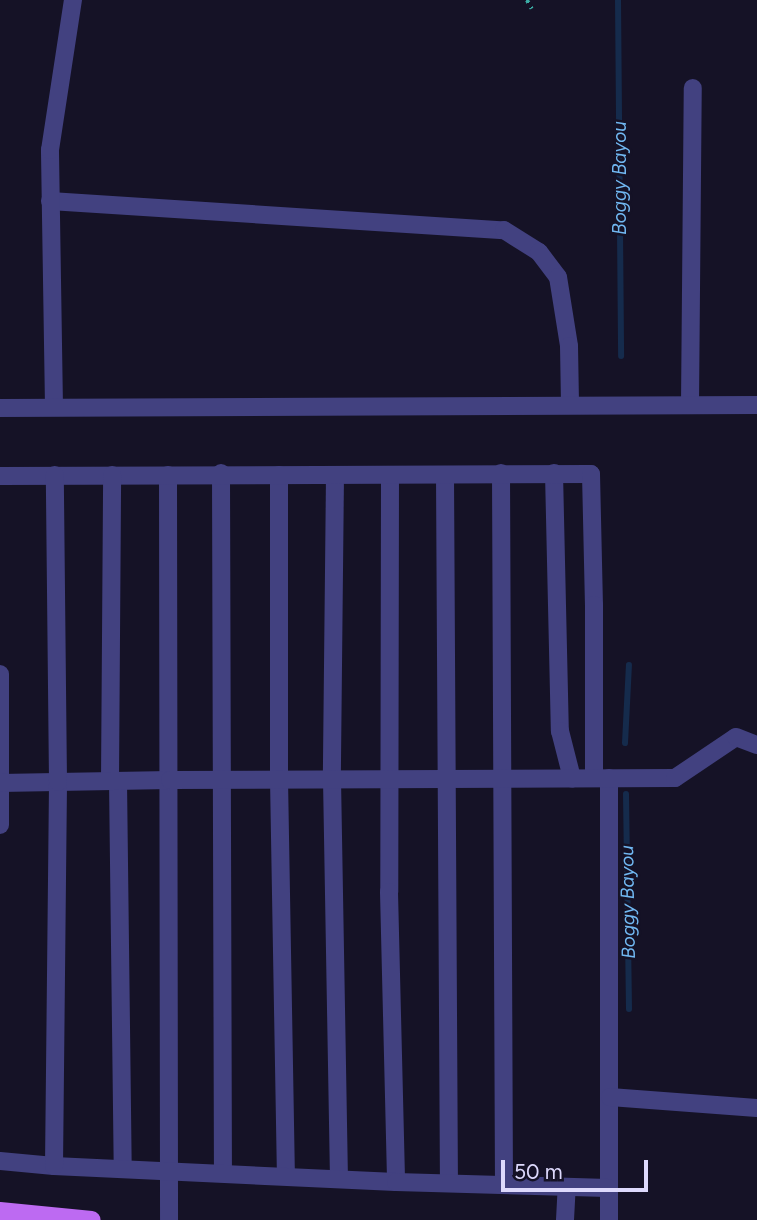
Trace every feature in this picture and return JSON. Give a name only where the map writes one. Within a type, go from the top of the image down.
[{"type":"main road","points":[[0,1212],[92,1220]]},
{"type":"lane","points":[[54,407],[50,150],[73,0]]},
{"type":"lane","points":[[690,404],[694,88]]},
{"type":"lane","points":[[50,201],[504,230],[539,252],[558,277],[569,346],[570,405]]},
{"type":"lane","points":[[0,408],[757,405]]},
{"type":"lane","points":[[221,473],[224,779],[223,1172]]},
{"type":"lane","points":[[0,476],[221,473],[590,474],[610,1097],[609,1220]]},
{"type":"lane","points":[[501,473],[504,1185]]},
{"type":"lane","points":[[554,473],[560,732],[572,778]]},
{"type":"lane","points":[[54,1166],[58,782],[55,475]]},
{"type":"lane","points":[[112,475],[114,781],[123,1168]]},
{"type":"lane","points":[[168,475],[172,1169],[169,1220]]},
{"type":"lane","points":[[279,475],[279,779],[286,1176]]},
{"type":"lane","points":[[335,475],[332,779],[339,1179]]},
{"type":"lane","points":[[390,475],[389,892],[396,1182]]},
{"type":"lane","points":[[445,475],[449,1183]]},
{"type":"lane","points":[[0,674],[0,825]]},
{"type":"lane","points":[[0,783],[170,779],[675,778],[736,737],[757,746]]},
{"type":"lane","points":[[610,1097],[757,1108]]},
{"type":"lane","points":[[0,1161],[54,1166],[172,1169],[396,1182],[608,1188]]},
{"type":"lane","points":[[565,1220],[567,1187]]},
{"type":"path","points":[[527,0],[532,9]]},
{"type":"waterway","name":"Boggy Bayou","points":[[618,0],[621,356]]},
{"type":"waterway","name":"Boggy Bayou","points":[[625,743],[629,665]]},
{"type":"waterway","name":"Boggy Bayou","points":[[626,794],[629,1009]]}]
